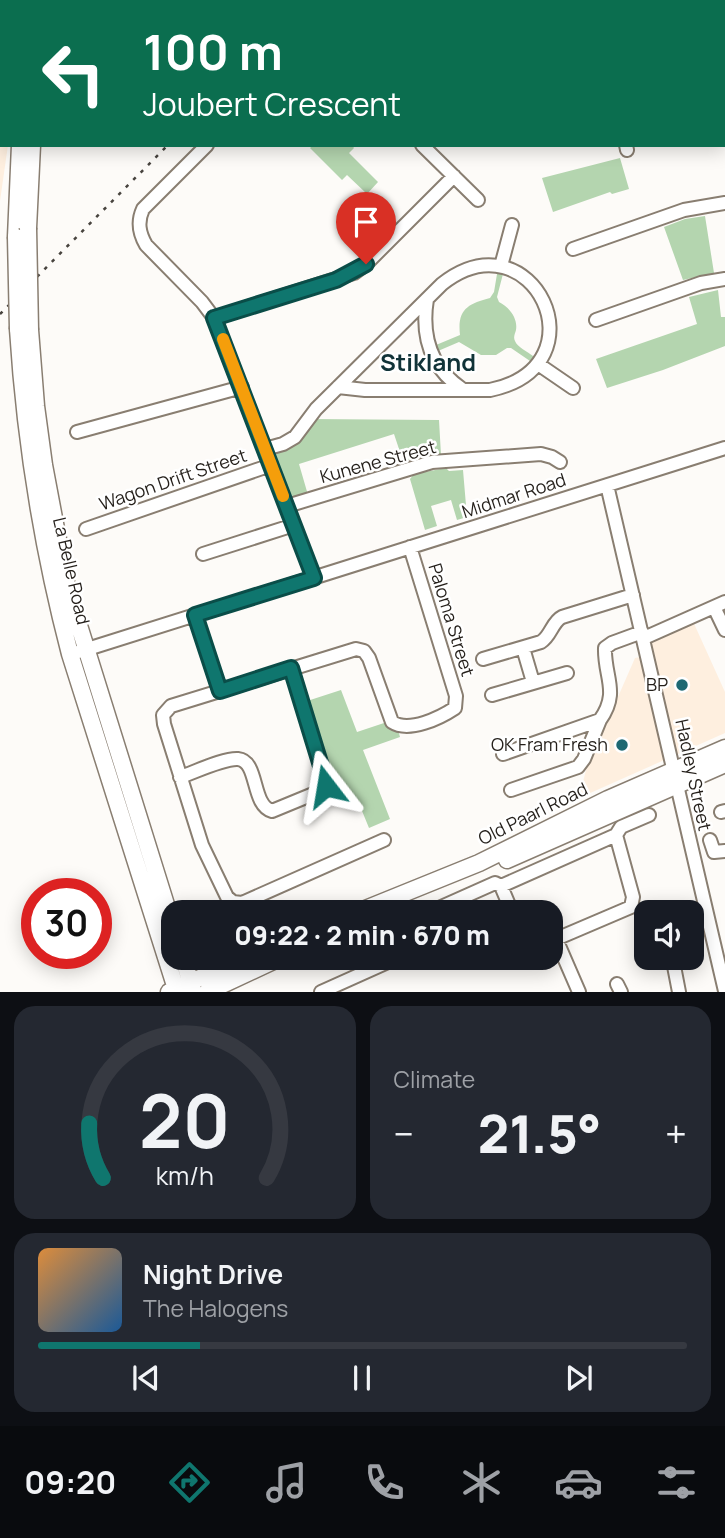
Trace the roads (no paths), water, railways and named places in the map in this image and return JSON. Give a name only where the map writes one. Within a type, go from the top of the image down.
[{"type":"main road","name":"La Belle Road","points":[[20,147],[27,432],[39,520],[55,598],[78,652],[92,721],[181,989]]},
{"type":"main road","name":"La Belle Road","points":[[22,232],[32,147]]},
{"type":"main road","name":"La Belle Road","points":[[24,329],[42,454],[67,587],[66,604],[74,640],[164,900]]},
{"type":"main road","name":"Old Paarl Road","points":[[415,900],[470,877],[676,777],[725,748]]},
{"type":"main road","name":"Old Paarl Road","points":[[388,900],[479,863],[573,816],[676,777],[725,764]]},
{"type":"main road","points":[[182,970],[181,989],[220,970]]},
{"type":"main road","points":[[208,992],[255,970]]},
{"type":"street","points":[[205,147],[143,209],[139,226],[146,245],[202,302],[214,318],[314,578]]},
{"type":"street","points":[[424,147],[478,200]]},
{"type":"street","points":[[214,318],[354,273],[454,176]]},
{"type":"street","points":[[573,249],[684,210],[725,203]]},
{"type":"street","points":[[501,266],[512,225]]},
{"type":"street","points":[[265,449],[292,439],[304,422],[338,387],[442,284],[466,268],[501,266],[525,278],[543,300],[550,329],[547,348],[526,377],[509,386],[490,390],[365,390],[338,387]]},
{"type":"street","points":[[596,320],[701,283],[725,279]]},
{"type":"street","points":[[428,298],[424,330],[432,357],[449,380],[462,389]]},
{"type":"street","points":[[538,364],[573,388]]},
{"type":"street","points":[[77,432],[242,387]]},
{"type":"street","name":"Midmar Road","points":[[78,652],[725,448]]},
{"type":"street","name":"Kunene Street","points":[[287,506],[432,462],[541,454],[560,462]]},
{"type":"street","name":"Wagon Drift Street","points":[[86,529],[271,465]]},
{"type":"street","name":"Hadley Street","points":[[607,485],[676,777],[718,932],[725,992]]},
{"type":"street","points":[[203,554],[294,525]]},
{"type":"street","name":"Paloma Street","points":[[291,668],[350,649],[360,649],[369,658],[390,718],[396,725],[407,727],[455,708],[455,692],[410,548]]},
{"type":"street","points":[[483,659],[545,640],[562,617],[634,594]]},
{"type":"street","points":[[511,790],[578,767],[584,759],[609,704],[611,693],[605,648],[612,643],[643,635],[720,605],[725,630]]},
{"type":"street","points":[[195,615],[220,691]]},
{"type":"street","points":[[523,648],[533,682]]},
{"type":"street","points":[[180,777],[233,760],[244,760],[249,765],[262,803],[267,810],[272,811],[323,790],[325,779],[291,668],[168,708],[164,712],[164,723],[180,777],[202,845],[227,897],[236,903],[242,903],[384,840]]},
{"type":"street","points":[[492,695],[567,673]]},
{"type":"street","points":[[503,754],[600,720]]},
{"type":"street","points":[[501,886],[616,835],[621,827],[649,815]]},
{"type":"street","points":[[563,935],[626,910],[632,905],[633,897],[616,835]]},
{"type":"street","points":[[710,840],[714,852],[725,851]]},
{"type":"street","points":[[457,900],[495,883],[501,886],[507,900]]},
{"type":"street","points":[[563,958],[579,992]]},
{"type":"street","points":[[321,992],[370,970]]},
{"type":"street","points":[[675,970],[679,992]]},
{"type":"railway","points":[[0,314],[166,147]]},
{"type":"place","name":"BP","points":[[682,685]]},
{"type":"place","name":"OK Fram Fresh","points":[[622,745]]},
{"type":"district","name":"Stikland","points":[[428,363]]}]
